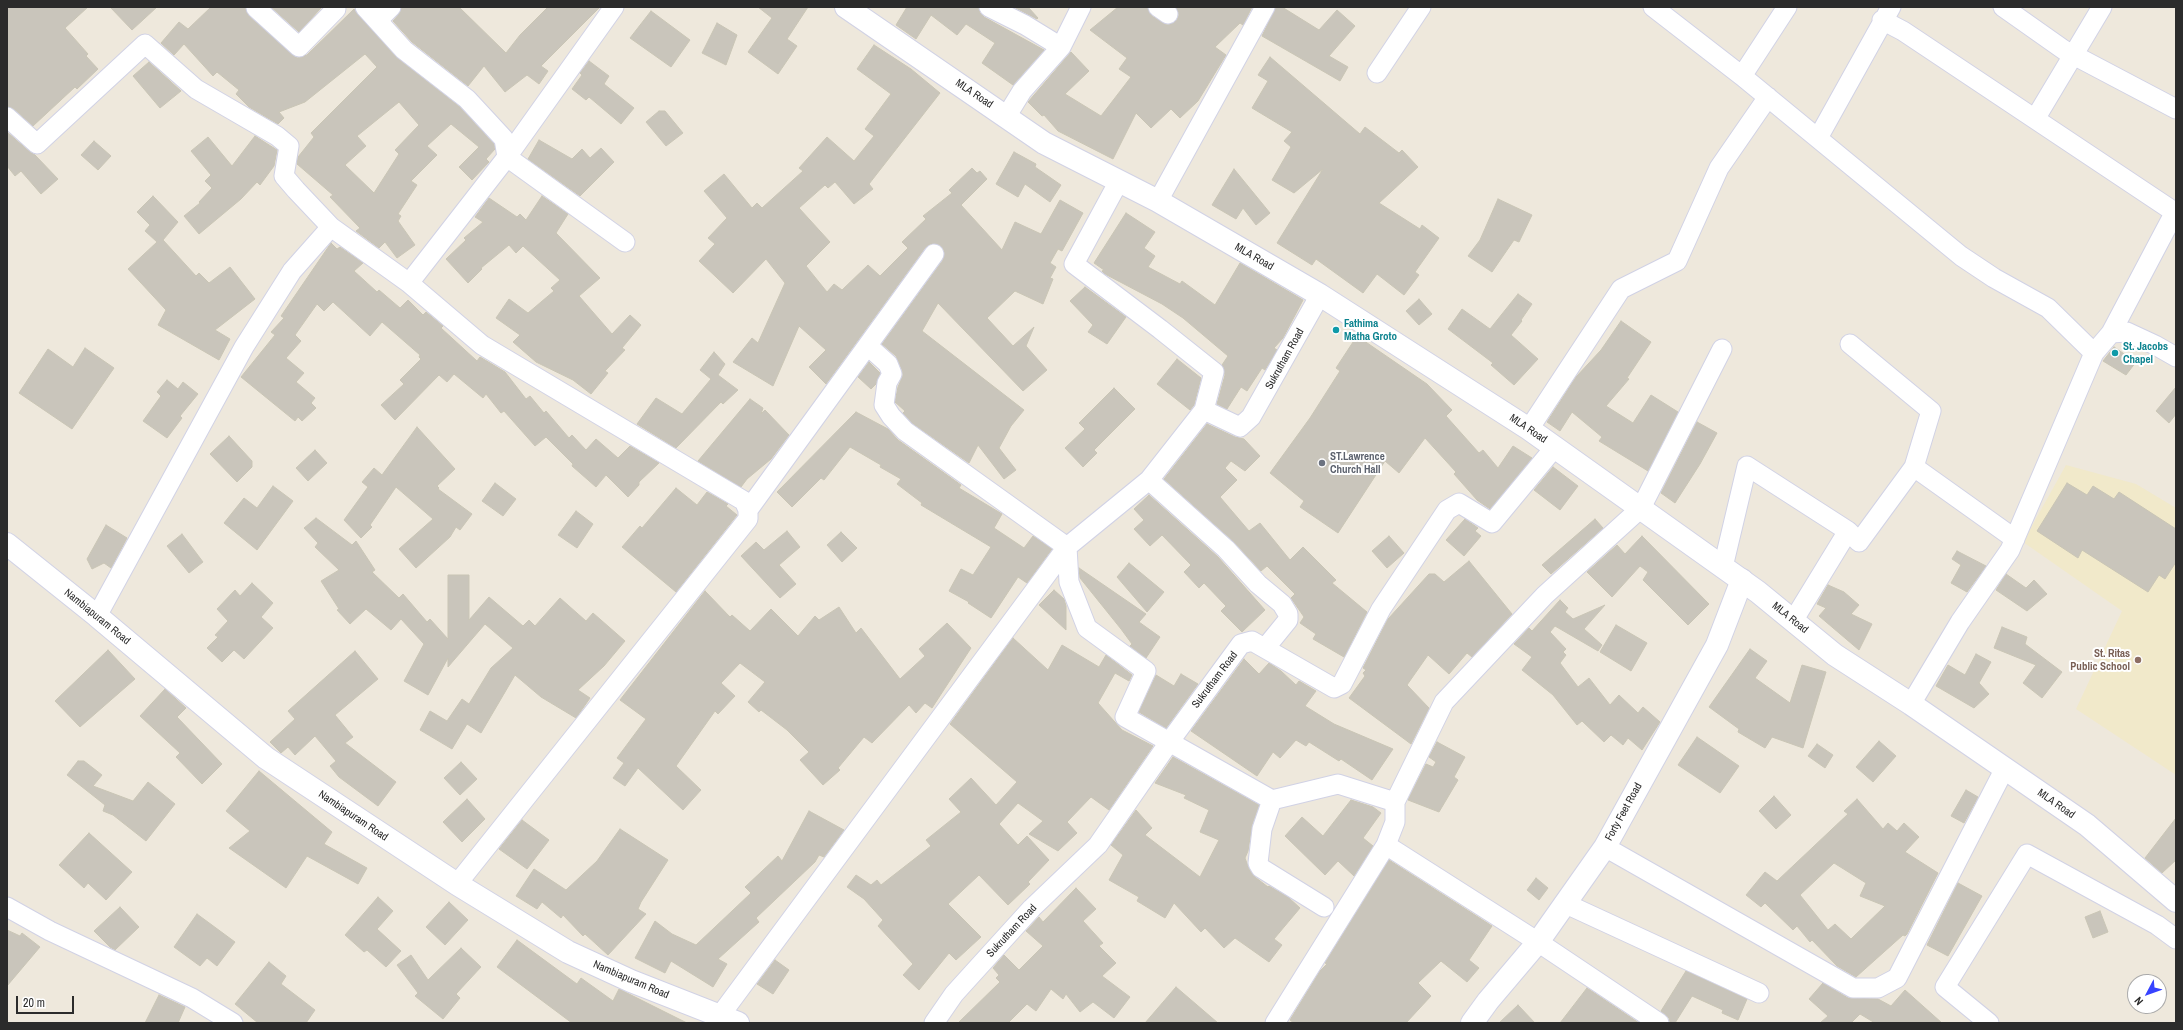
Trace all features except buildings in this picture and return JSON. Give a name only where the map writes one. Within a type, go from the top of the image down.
[{"type":"street","points":[[365,7],[404,50],[472,105],[504,139],[507,157],[625,242]]},
{"type":"street","points":[[378,20],[391,7]]},
{"type":"street","points":[[410,283],[507,157],[614,7]]},
{"type":"street","name":"MLA Road","points":[[846,7],[1044,143],[1158,201],[1320,295],[1529,429],[1742,580],[1835,655],[1911,704],[2087,825],[2176,901]]},
{"type":"street","points":[[989,7],[1025,25],[1061,47]]},
{"type":"street","points":[[1006,117],[1022,91],[1061,47],[1081,7]]},
{"type":"street","points":[[1158,201],[1264,7]]},
{"type":"street","points":[[1377,73],[1421,7]]},
{"type":"street","points":[[1653,7],[1742,76],[1961,256],[1994,278],[2048,308],[2094,353]]},
{"type":"street","points":[[1742,76],[1787,7]]},
{"type":"street","points":[[2003,7],[2073,55],[2176,109]]},
{"type":"street","points":[[2035,119],[2102,7]]},
{"type":"street","points":[[256,8],[299,47],[336,8]]},
{"type":"street","points":[[1818,138],[1886,14],[1903,31],[2176,211],[2111,333],[2094,353],[2010,550],[1960,622],[1911,704]]},
{"type":"street","points":[[7,116],[37,144],[145,44],[196,89],[277,136],[288,146],[284,176],[331,227],[410,283],[482,345],[744,501],[748,510],[748,519],[456,884]]},
{"type":"street","points":[[1529,429],[1621,288],[1677,261],[1719,168],[1768,98]]},
{"type":"street","points":[[729,1020],[1067,547],[1149,480],[1204,410],[1214,372],[1074,264],[1119,181]]},
{"type":"street","points":[[97,616],[244,347],[292,271],[331,227]]},
{"type":"street","points":[[748,510],[934,254]]},
{"type":"street","name":"Sukrutham Road","points":[[1204,410],[1240,427],[1251,418],[1320,295]]},
{"type":"street","points":[[2111,333],[2127,332],[2176,357]]},
{"type":"street","points":[[1724,567],[1747,466],[1848,531],[1859,542],[1914,467],[1931,411],[1850,344]]},
{"type":"street","points":[[868,346],[888,364],[892,374],[887,383],[884,405],[906,431],[1067,547],[1070,582],[1087,628],[1146,671],[1125,717],[1170,741],[1272,800],[1338,784],[1395,802]]},
{"type":"street","points":[[1275,1023],[1386,845],[1395,822],[1395,802],[1444,702],[1545,595],[1641,508],[1722,350]]},
{"type":"street","name":"Sukrutham Road","points":[[934,1023],[954,994],[1032,908],[1098,845],[1170,741],[1241,644],[1252,641],[1266,647],[1334,688],[1342,684],[1381,609],[1447,510],[1459,503],[1492,523],[1555,447]]},
{"type":"street","points":[[1914,467],[2015,539]]},
{"type":"street","points":[[1149,480],[1226,549],[1258,584],[1282,604],[1288,614],[1288,620],[1266,647]]},
{"type":"street","points":[[1793,621],[1848,531]]},
{"type":"street","name":"Nambiapuram Road","points":[[7,544],[97,616],[266,758],[456,884],[568,952],[631,981],[729,1020]]},
{"type":"street","name":"Forty Feet Road","points":[[1472,1023],[1538,942],[1605,846],[1717,645],[1742,580]]},
{"type":"street","points":[[1605,846],[1853,988],[1878,988],[1897,978],[2005,768]]},
{"type":"street","points":[[1272,800],[1262,829],[1258,863],[1261,868],[1324,907]]},
{"type":"street","points":[[1386,845],[1538,942],[1659,1023]]},
{"type":"street","points":[[1989,1023],[1945,987],[2027,854],[2156,924],[2176,939]]},
{"type":"street","points":[[1564,903],[1759,993]]},
{"type":"street","points":[[7,907],[50,931],[192,998],[233,1023]]},
{"type":"shaded area","name":"St. Ritas Public School","points":[[2066,465],[2136,484],[2176,508],[2176,775],[2076,709],[2122,611],[2023,542]]},
{"type":"place","name":"Fathima Matha Groto","points":[[1336,330]]},
{"type":"place","name":"St. Jacobs Chapel","points":[[2115,353]]},
{"type":"place","name":"ST.Lawrence Church Hall","points":[[1322,463]]},
{"type":"place","name":"St. Ritas Public School","points":[[2138,660]]}]
